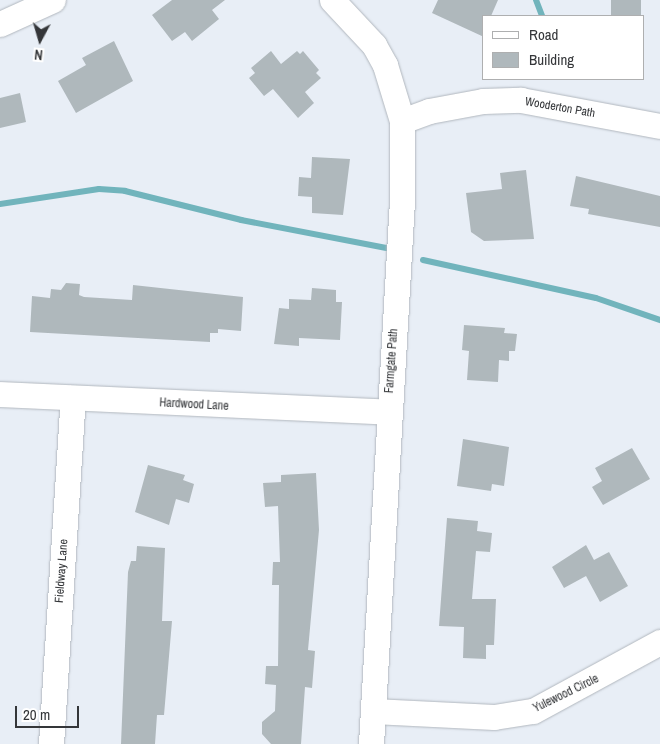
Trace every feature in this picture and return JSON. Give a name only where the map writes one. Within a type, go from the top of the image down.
[{"type":"street","points":[[0,24],[53,0]]},
{"type":"street","name":"Farmgate Path","points":[[332,0],[374,44],[385,64],[402,121],[402,200],[371,744]]},
{"type":"street","name":"Wooderton Path","points":[[402,121],[429,111],[483,102],[522,100],[660,126]]},
{"type":"street","name":"Hardwood Lane","points":[[0,394],[389,412]]},
{"type":"street","name":"Fieldway Lane","points":[[51,744],[73,398]]},
{"type":"street","name":"Yulewood Circle","points":[[372,711],[494,717],[533,711],[660,642]]},
{"type":"building","points":[[172,0],[225,0],[212,10],[219,19],[192,41],[185,32],[172,41],[152,15]]},
{"type":"building","points":[[438,0],[498,0],[491,15],[482,15],[482,36],[432,13]]},
{"type":"building","points":[[611,0],[641,0],[641,15],[611,15]]},
{"type":"building","points":[[114,41],[133,81],[76,113],[58,81],[86,65],[82,58]]},
{"type":"building","points":[[271,51],[281,64],[297,51],[300,54],[303,51],[319,70],[316,73],[321,78],[305,92],[314,103],[298,118],[273,89],[264,96],[249,78],[255,73],[251,68]]},
{"type":"building","points":[[20,93],[26,122],[0,128],[0,98]]},
{"type":"building","points":[[312,157],[350,159],[343,215],[312,213],[312,197],[298,196],[299,177],[311,178]]},
{"type":"building","points":[[526,170],[534,239],[484,241],[471,232],[466,193],[502,189],[500,173]]},
{"type":"building","points":[[576,176],[660,196],[660,227],[588,214],[589,209],[570,206]]},
{"type":"building","points":[[66,283],[80,284],[79,295],[84,297],[132,300],[133,285],[243,297],[241,331],[218,329],[218,333],[210,333],[210,342],[30,332],[32,296],[50,298],[51,289],[61,290]]},
{"type":"building","points":[[312,288],[336,290],[336,302],[342,302],[340,340],[299,338],[299,346],[274,344],[279,308],[289,309],[289,299],[311,300]]},
{"type":"building","points":[[464,325],[505,328],[504,333],[517,334],[515,351],[509,351],[509,361],[499,360],[498,382],[467,380],[469,351],[462,350]]},
{"type":"building","points":[[463,439],[509,447],[504,486],[492,484],[491,491],[457,486]]},
{"type":"building","points":[[632,448],[650,479],[603,505],[592,487],[602,481],[595,468]]},
{"type":"building","points":[[148,465],[185,475],[183,480],[194,484],[189,503],[176,499],[169,525],[135,512]]},
{"type":"building","points":[[316,473],[319,530],[308,650],[315,651],[312,688],[305,687],[301,744],[271,744],[262,734],[262,722],[275,711],[276,685],[265,684],[266,666],[278,666],[279,585],[272,585],[273,562],[280,562],[278,506],[265,507],[263,483],[281,482],[281,475]]},
{"type":"building","points":[[447,518],[478,521],[477,531],[492,533],[490,552],[476,551],[472,599],[496,599],[494,645],[486,645],[486,659],[463,658],[464,627],[439,626]]},
{"type":"building","points":[[586,545],[594,560],[609,552],[628,586],[600,602],[586,576],[564,588],[552,567]]},
{"type":"building","points":[[137,546],[165,548],[162,621],[172,621],[164,715],[157,715],[155,744],[121,744],[128,572],[131,561],[136,561]]},
{"type":"waterway","points":[[536,0],[542,15]]},
{"type":"waterway","points":[[0,204],[99,189],[125,191],[241,220],[386,248]]},
{"type":"waterway","points":[[423,260],[596,298],[660,320]]}]
